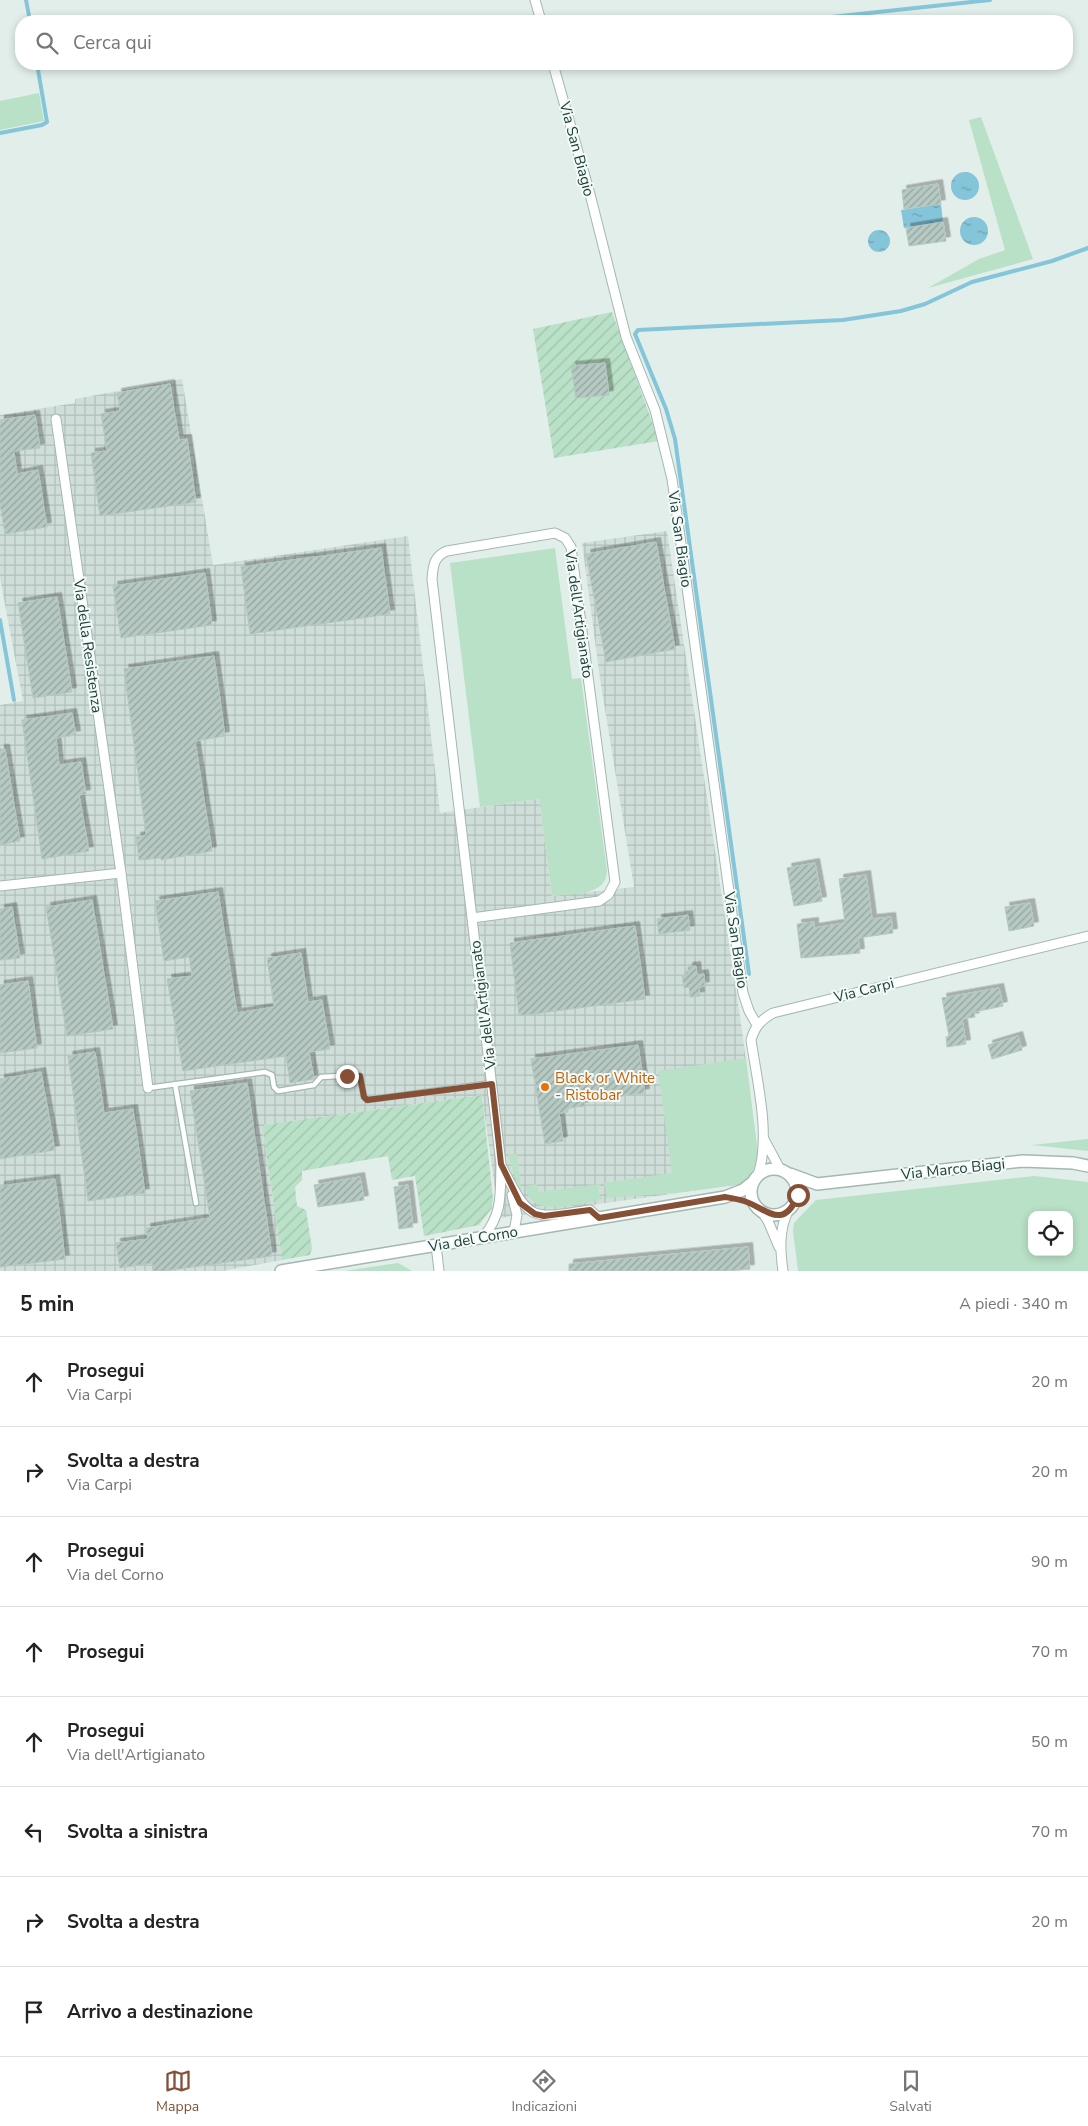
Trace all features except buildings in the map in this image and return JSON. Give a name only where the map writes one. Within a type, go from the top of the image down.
[{"type":"street","points":[[535,0],[539,15]]},
{"type":"street","name":"Via San Biagio","points":[[555,70],[590,194],[626,338],[655,410],[664,439],[672,479],[743,993],[749,1011],[757,1025]]},
{"type":"street","name":"Via della Resistenza","points":[[56,419],[121,873],[148,1088]]},
{"type":"street","name":"Via dell'Artigianato","points":[[472,918],[599,901],[608,895],[615,882],[571,548],[564,538],[554,533],[447,551],[441,553],[435,560],[433,570],[472,918],[501,1164],[499,1209],[494,1224],[484,1236]]},
{"type":"street","points":[[0,886],[121,873]]},
{"type":"street","name":"Via Carpi","points":[[757,1025],[773,1012],[1088,936]]},
{"type":"street","points":[[757,1025],[752,1040],[764,1138],[761,1165],[755,1179],[751,1197],[768,1221],[780,1249]]},
{"type":"street","points":[[764,1138],[785,1172],[795,1181],[798,1195],[788,1211],[783,1225],[780,1249],[783,1271]]},
{"type":"street","name":"Via Marco Biagi","points":[[798,1195],[818,1184],[1023,1162],[1074,1163],[1088,1166]]},
{"type":"street","points":[[501,1164],[520,1203],[531,1211],[544,1216],[590,1210],[599,1218]]},
{"type":"street","points":[[501,1164],[515,1203],[517,1215],[514,1232]]},
{"type":"street","points":[[755,1179],[764,1170],[785,1172]]},
{"type":"street","name":"Via Marco Biagi","points":[[785,1172],[818,1184]]},
{"type":"street","name":"Via del Corno","points":[[281,1271],[725,1197],[743,1190],[755,1179]]},
{"type":"street","name":"Via del Corno","points":[[725,1197],[744,1201],[759,1209]]},
{"type":"street","points":[[759,1209],[779,1215],[788,1211]]},
{"type":"street","points":[[436,1245],[439,1271]]},
{"type":"lane","points":[[148,1088],[265,1072],[272,1075],[274,1087],[278,1091],[314,1084],[321,1078],[357,1075],[360,1076],[364,1097],[367,1100],[492,1084]]},
{"type":"lane","points":[[175,1084],[196,1203]]},
{"type":"shaded area","points":[[182,379],[213,565],[408,536],[440,813],[539,799],[552,896],[634,887],[600,679],[582,543],[667,531],[742,1030],[758,1155],[751,1174],[742,1184],[499,1218],[482,1095],[262,1125],[282,1260],[223,1271],[0,1271],[0,705],[23,701],[0,578],[0,415],[75,403],[75,399]]},
{"type":"green space","points":[[39,93],[44,121],[0,130],[0,101]]},
{"type":"green space","points":[[981,117],[1033,259],[928,288],[979,259],[1005,250],[969,120]]},
{"type":"green space","points":[[612,312],[659,441],[554,458],[533,329]]},
{"type":"green space","points":[[555,548],[572,679],[581,678],[607,871],[601,885],[594,890],[578,894],[552,896],[539,799],[480,807],[450,563]]},
{"type":"green space","points":[[746,1058],[758,1164],[742,1184],[676,1193],[606,1198],[607,1190],[603,1183],[672,1173],[658,1071]]},
{"type":"green space","points":[[482,1095],[493,1199],[492,1208],[479,1225],[424,1236],[415,1176],[392,1180],[388,1156],[302,1171],[302,1180],[295,1187],[297,1206],[306,1210],[312,1248],[310,1255],[282,1260],[262,1125]]},
{"type":"green space","points":[[1088,1139],[1088,1151],[1032,1145]]},
{"type":"green space","points":[[517,1154],[522,1199],[508,1155]]},
{"type":"green space","points":[[1034,1176],[1088,1182],[1088,1271],[798,1271],[793,1231],[794,1223],[816,1200]]},
{"type":"green space","points":[[537,1184],[538,1192],[600,1184],[598,1192],[603,1199],[569,1206],[545,1207],[529,1197],[526,1186]]},
{"type":"green space","points":[[398,1263],[412,1271],[344,1271]]},
{"type":"water","points":[[965,172],[975,176],[979,186],[975,196],[965,200],[955,196],[951,186],[955,176]]},
{"type":"water","points":[[941,204],[943,222],[904,228],[901,210]]},
{"type":"water","points":[[974,217],[984,221],[988,231],[984,241],[974,245],[964,241],[960,231],[964,221]]},
{"type":"water","points":[[879,230],[887,233],[890,241],[887,249],[879,252],[871,249],[868,241],[871,233]]},
{"type":"waterway","points":[[26,0],[29,15]]},
{"type":"waterway","points":[[850,15],[990,0]]},
{"type":"waterway","points":[[0,133],[42,125],[47,122],[38,70]]},
{"type":"waterway","points":[[749,974],[675,439],[666,409],[635,334],[638,330],[843,320],[901,311],[925,304],[972,282],[1052,261],[1088,248]]},
{"type":"waterway","points":[[0,620],[14,700]]},
{"type":"place","name":"Black or White - Ristobar","points":[[545,1087]]},
{"type":"route","points":[[347,1076],[360,1076],[364,1097],[367,1100],[492,1084],[501,1164],[520,1203],[535,1214],[544,1216],[590,1210],[596,1213],[599,1218],[725,1197],[744,1201],[771,1215],[779,1215],[788,1211],[794,1205],[798,1195]]}]
